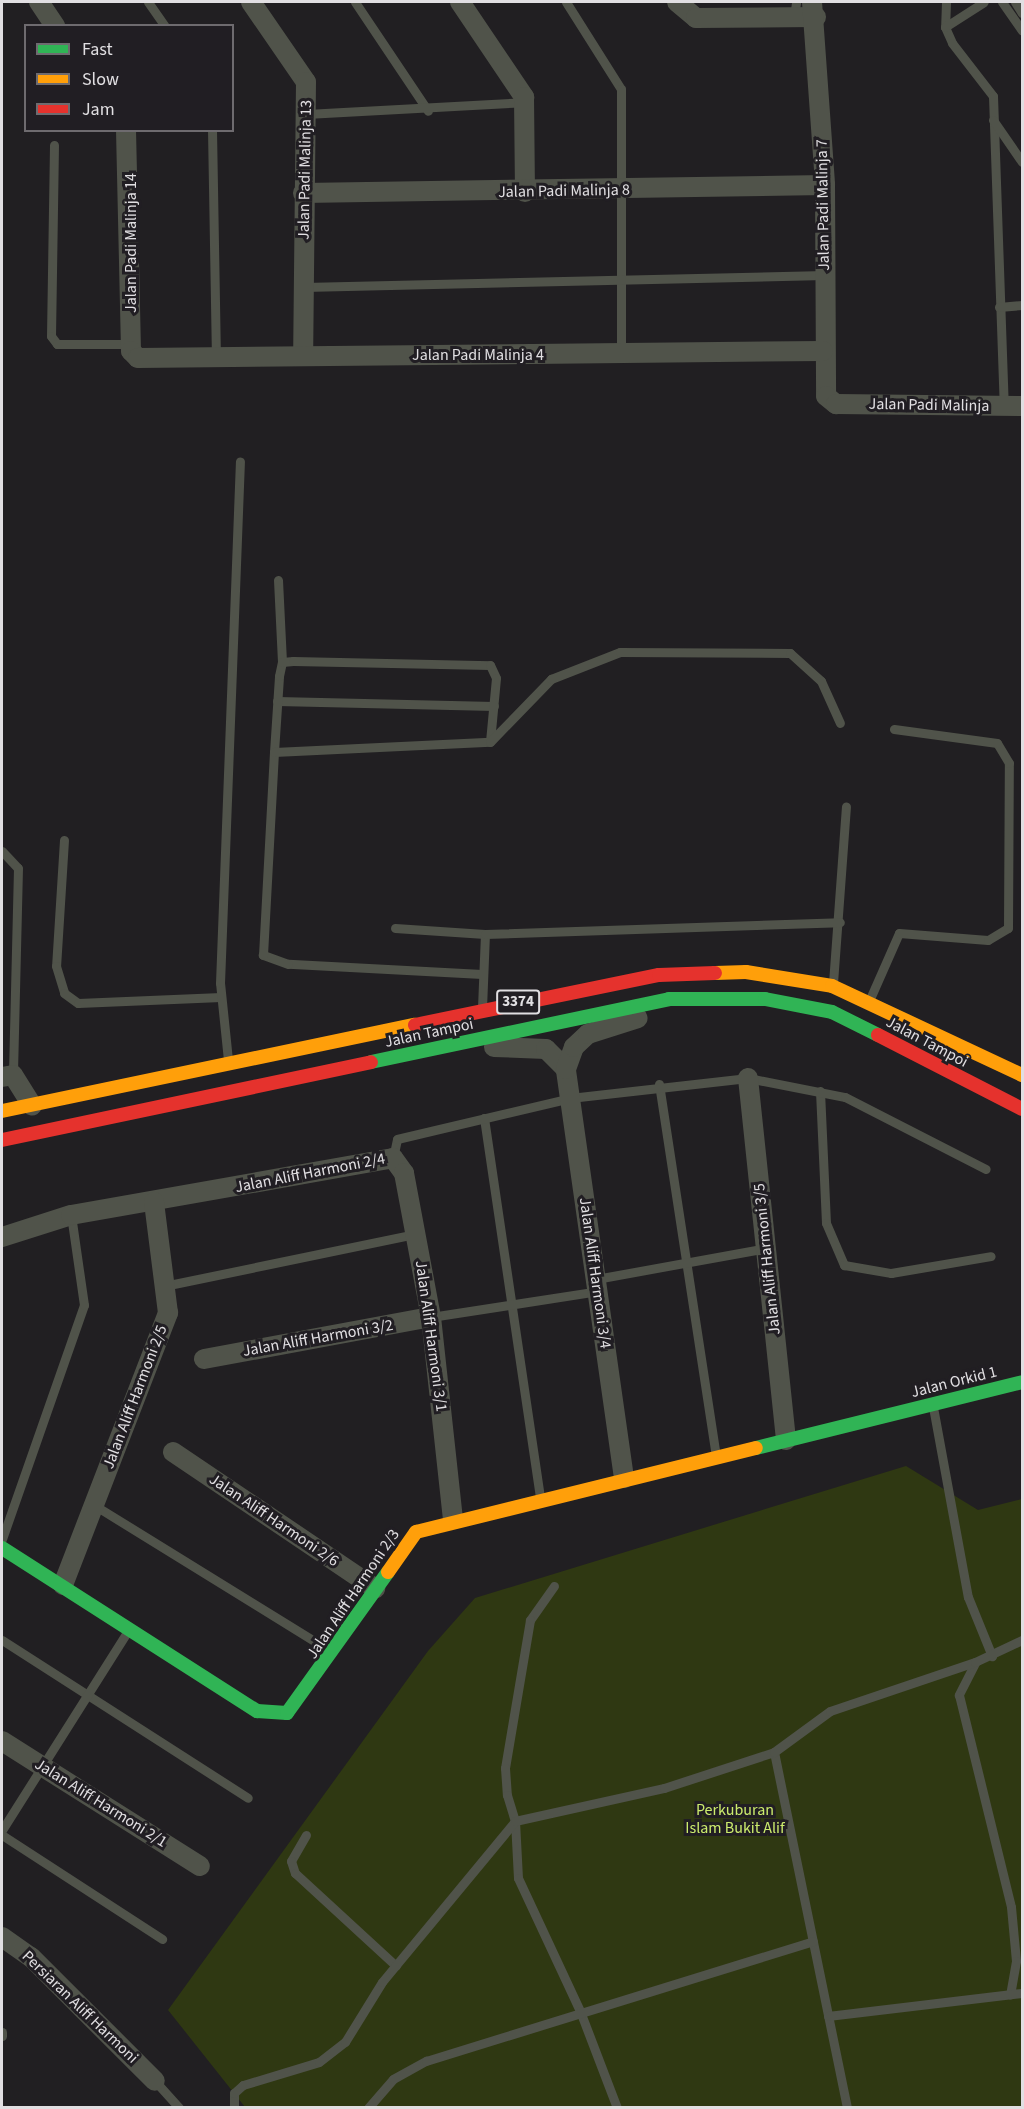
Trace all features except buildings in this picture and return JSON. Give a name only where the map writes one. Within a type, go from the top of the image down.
[{"type":"main road","name":"Jalan Tampoi","points":[[2,1111],[659,975],[746,972],[832,986],[1023,1075]]},
{"type":"main road","name":"Jalan Tampoi","points":[[2,1140],[669,999],[733,999],[832,1012],[1023,1109]]},
{"type":"main road","name":"Jalan Orkid 1","points":[[894,1415],[1023,1382]]},
{"type":"main road","name":"Jalan Aliff Harmoni 2/3","points":[[2,1548],[268,1714],[296,1708],[375,1588],[416,1532],[453,1519],[894,1415]]},
{"type":"street","points":[[39,2],[54,24]]},
{"type":"street","name":"Jalan Padi Malinja 13","points":[[251,2],[306,82],[303,356]]},
{"type":"street","points":[[677,2],[696,18],[814,9]]},
{"type":"street","points":[[464,3],[525,102],[525,192]]},
{"type":"street","name":"Jalan Padi Malinja 7","points":[[814,9],[825,185],[824,392],[836,404]]},
{"type":"street","name":"Jalan Padi Malinja 14","points":[[126,132],[132,350]]},
{"type":"street","name":"Jalan Padi Malinja 8","points":[[303,192],[525,192],[825,185]]},
{"type":"street","name":"Jalan Padi Malinja 4","points":[[132,350],[216,358],[823,351]]},
{"type":"street","name":"Jalan Padi Malinja","points":[[836,404],[1013,406]]},
{"type":"street","points":[[439,1048],[546,1049],[566,1070],[574,1047],[588,1034],[733,999]]},
{"type":"street","name":"Jalan Aliff Harmoni 3/4","points":[[566,1070],[624,1478]]},
{"type":"street","points":[[7,1076],[32,1105]]},
{"type":"street","name":"Jalan Aliff Harmoni 3/5","points":[[748,1078],[786,1440]]},
{"type":"street","name":"Jalan Aliff Harmoni 2/4","points":[[2,1237],[71,1215],[393,1158]]},
{"type":"street","name":"Jalan Aliff Harmoni 3/1","points":[[393,1158],[404,1173],[431,1317],[453,1519]]},
{"type":"street","name":"Jalan Aliff Harmoni 2/5","points":[[63,1585],[168,1313],[154,1202]]},
{"type":"street","name":"Jalan Aliff Harmoni 3/2","points":[[204,1359],[431,1317]]},
{"type":"street","name":"Jalan Aliff Harmoni 2/6","points":[[174,1452],[375,1588]]},
{"type":"street","name":"Jalan Aliff Harmoni 2/1","points":[[2,1741],[200,1866]]},
{"type":"street","name":"Persiaran Aliff Harmoni","points":[[2,1936],[31,1957],[155,2081]]},
{"type":"lane","points":[[148,2],[164,24]]},
{"type":"lane","points":[[355,2],[428,111]]},
{"type":"lane","points":[[566,2],[618,78],[621,354]]},
{"type":"lane","points":[[946,2],[945,27],[993,96],[999,306],[1013,406]]},
{"type":"lane","points":[[945,27],[984,2]]},
{"type":"lane","points":[[1002,2],[1023,31]]},
{"type":"lane","points":[[1015,2],[1023,13]]},
{"type":"lane","points":[[305,114],[428,111],[525,102]]},
{"type":"lane","points":[[993,120],[1023,162]]},
{"type":"lane","points":[[212,132],[216,358]]},
{"type":"lane","points":[[54,146],[51,336],[57,344],[132,350]]},
{"type":"lane","points":[[304,287],[825,275]]},
{"type":"lane","points":[[999,306],[1023,305]]},
{"type":"lane","points":[[229,1063],[221,997],[240,461]]},
{"type":"lane","points":[[278,580],[282,662],[277,701],[263,955],[288,964],[482,974]]},
{"type":"lane","points":[[274,752],[490,742],[551,679],[620,652],[790,653],[821,681],[840,723]]},
{"type":"lane","points":[[282,662],[483,663],[495,671],[490,742]]},
{"type":"lane","points":[[277,701],[494,705]]},
{"type":"lane","points":[[868,1003],[899,933],[988,940],[1008,928],[1009,763],[997,743],[894,729]]},
{"type":"lane","points":[[832,986],[840,922],[846,806]]},
{"type":"lane","points":[[64,840],[56,966],[64,993],[78,1003],[221,997]]},
{"type":"lane","points":[[2,851],[18,868],[7,1076]]},
{"type":"lane","points":[[395,928],[485,934],[840,922]]},
{"type":"lane","points":[[482,1010],[485,934]]},
{"type":"lane","name":"Jalan Aliff Harmoni 2/4","points":[[393,1158],[397,1139],[570,1096],[659,1084],[748,1078],[845,1097],[986,1169]]},
{"type":"lane","points":[[659,1084],[716,1456]]},
{"type":"lane","points":[[820,1091],[826,1223],[844,1265],[891,1273],[991,1257]]},
{"type":"lane","points":[[484,1118],[540,1498]]},
{"type":"lane","points":[[2,1539],[84,1305],[71,1215]]},
{"type":"lane","points":[[164,1286],[416,1234]]},
{"type":"lane","points":[[431,1317],[512,1307],[685,1263],[766,1248]]},
{"type":"lane","points":[[932,1405],[968,1597],[992,1656]]},
{"type":"lane","points":[[94,1505],[332,1653]]},
{"type":"lane","points":[[554,1586],[530,1620],[517,1679],[505,1768],[515,1821],[518,1878],[580,2011],[617,2108]]},
{"type":"lane","points":[[2,1830],[130,1627]]},
{"type":"lane","points":[[2,1640],[248,1798]]},
{"type":"lane","points":[[234,2108],[234,2093],[243,2085],[319,2062],[345,2042],[396,1966],[515,1821],[664,1788],[774,1752],[830,1711],[992,1656],[1023,1640]]},
{"type":"lane","points":[[975,1662],[958,1695],[1011,1907],[1016,1961],[1010,1994]]},
{"type":"lane","points":[[774,1752],[847,2108]]},
{"type":"lane","points":[[2,1835],[162,1939]]},
{"type":"lane","points":[[306,1835],[291,1861],[296,1873],[396,1966]]},
{"type":"lane","points":[[368,2108],[408,2069],[580,2011],[813,1941]]},
{"type":"lane","points":[[828,2016],[1023,1993]]},
{"type":"lane","points":[[155,2081],[179,2108]]},
{"type":"green space","name":"Perkuburan Islam Bukit Alif","points":[[906,1466],[978,1510],[1022,1499],[1022,2107],[245,2107],[168,2010],[428,1651],[475,1598]]},
{"type":"traffic: fast","points":[[371,1062],[669,999],[765,999],[832,1012],[878,1035]]},
{"type":"traffic: fast","points":[[756,1448],[1022,1382]]},
{"type":"traffic: fast","points":[[2,1548],[257,1711],[287,1713],[388,1572]]},
{"type":"traffic: slow","points":[[715,973],[746,972],[832,986],[1022,1075]]},
{"type":"traffic: slow","points":[[2,1111],[415,1025]]},
{"type":"traffic: slow","points":[[388,1572],[416,1532],[756,1448]]},
{"type":"traffic: jam","points":[[415,1025],[659,975],[715,973]]},
{"type":"traffic: jam","points":[[878,1035],[1022,1109]]},
{"type":"traffic: jam","points":[[2,1140],[371,1062]]}]
